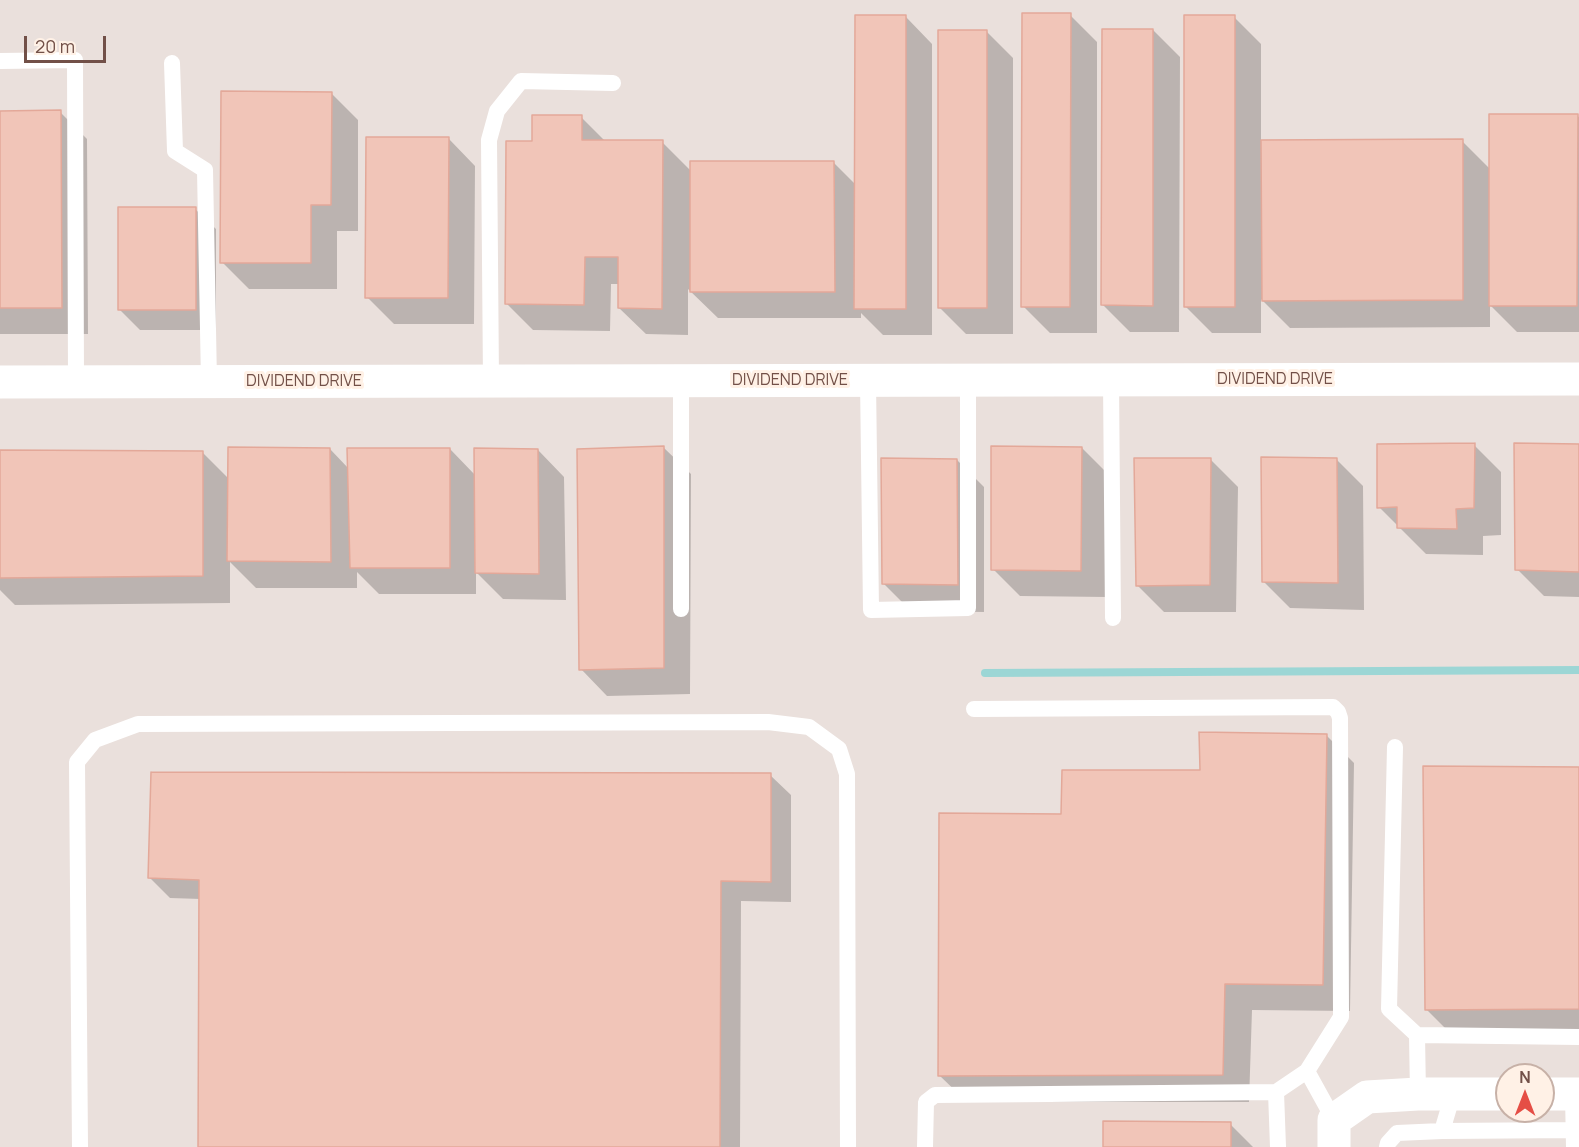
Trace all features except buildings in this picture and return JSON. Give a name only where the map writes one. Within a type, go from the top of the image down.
[{"type":"street","name":"DIVIDEND DRIVE","points":[[0,382],[1579,379]]},
{"type":"street","points":[[1334,1133],[1367,1097],[1418,1094],[1495,1094]]},
{"type":"lane","points":[[0,61],[75,60],[76,382]]},
{"type":"lane","points":[[172,63],[175,151],[205,170],[209,382]]},
{"type":"lane","points":[[491,381],[489,140],[497,111],[521,81],[613,83]]},
{"type":"lane","points":[[1111,380],[1113,618]]},
{"type":"lane","points":[[681,381],[681,609]]},
{"type":"lane","points":[[868,381],[871,610],[968,608],[968,381]]},
{"type":"lane","points":[[925,1147],[926,1102],[934,1095],[1276,1092],[1307,1071],[1341,1017],[1340,730],[1338,712],[1333,707],[974,709]]},
{"type":"lane","points":[[80,1147],[77,762],[95,740],[138,724],[768,722],[808,727],[839,749],[847,774],[848,1147]]},
{"type":"lane","points":[[1395,747],[1389,1009],[1417,1035],[1579,1037]]},
{"type":"lane","points":[[1417,1035],[1418,1094]]},
{"type":"lane","points":[[1307,1071],[1334,1133]]},
{"type":"lane","points":[[1276,1092],[1278,1147]]},
{"type":"lane","points":[[1442,1131],[1453,1094]]},
{"type":"lane","points":[[1387,1147],[1397,1133],[1442,1131],[1574,1139],[1565,1094]]},
{"type":"shaded area","points":[[0,0],[1579,0],[1579,1147],[0,1147]]},
{"type":"waterway","points":[[985,673],[1579,670]]}]
